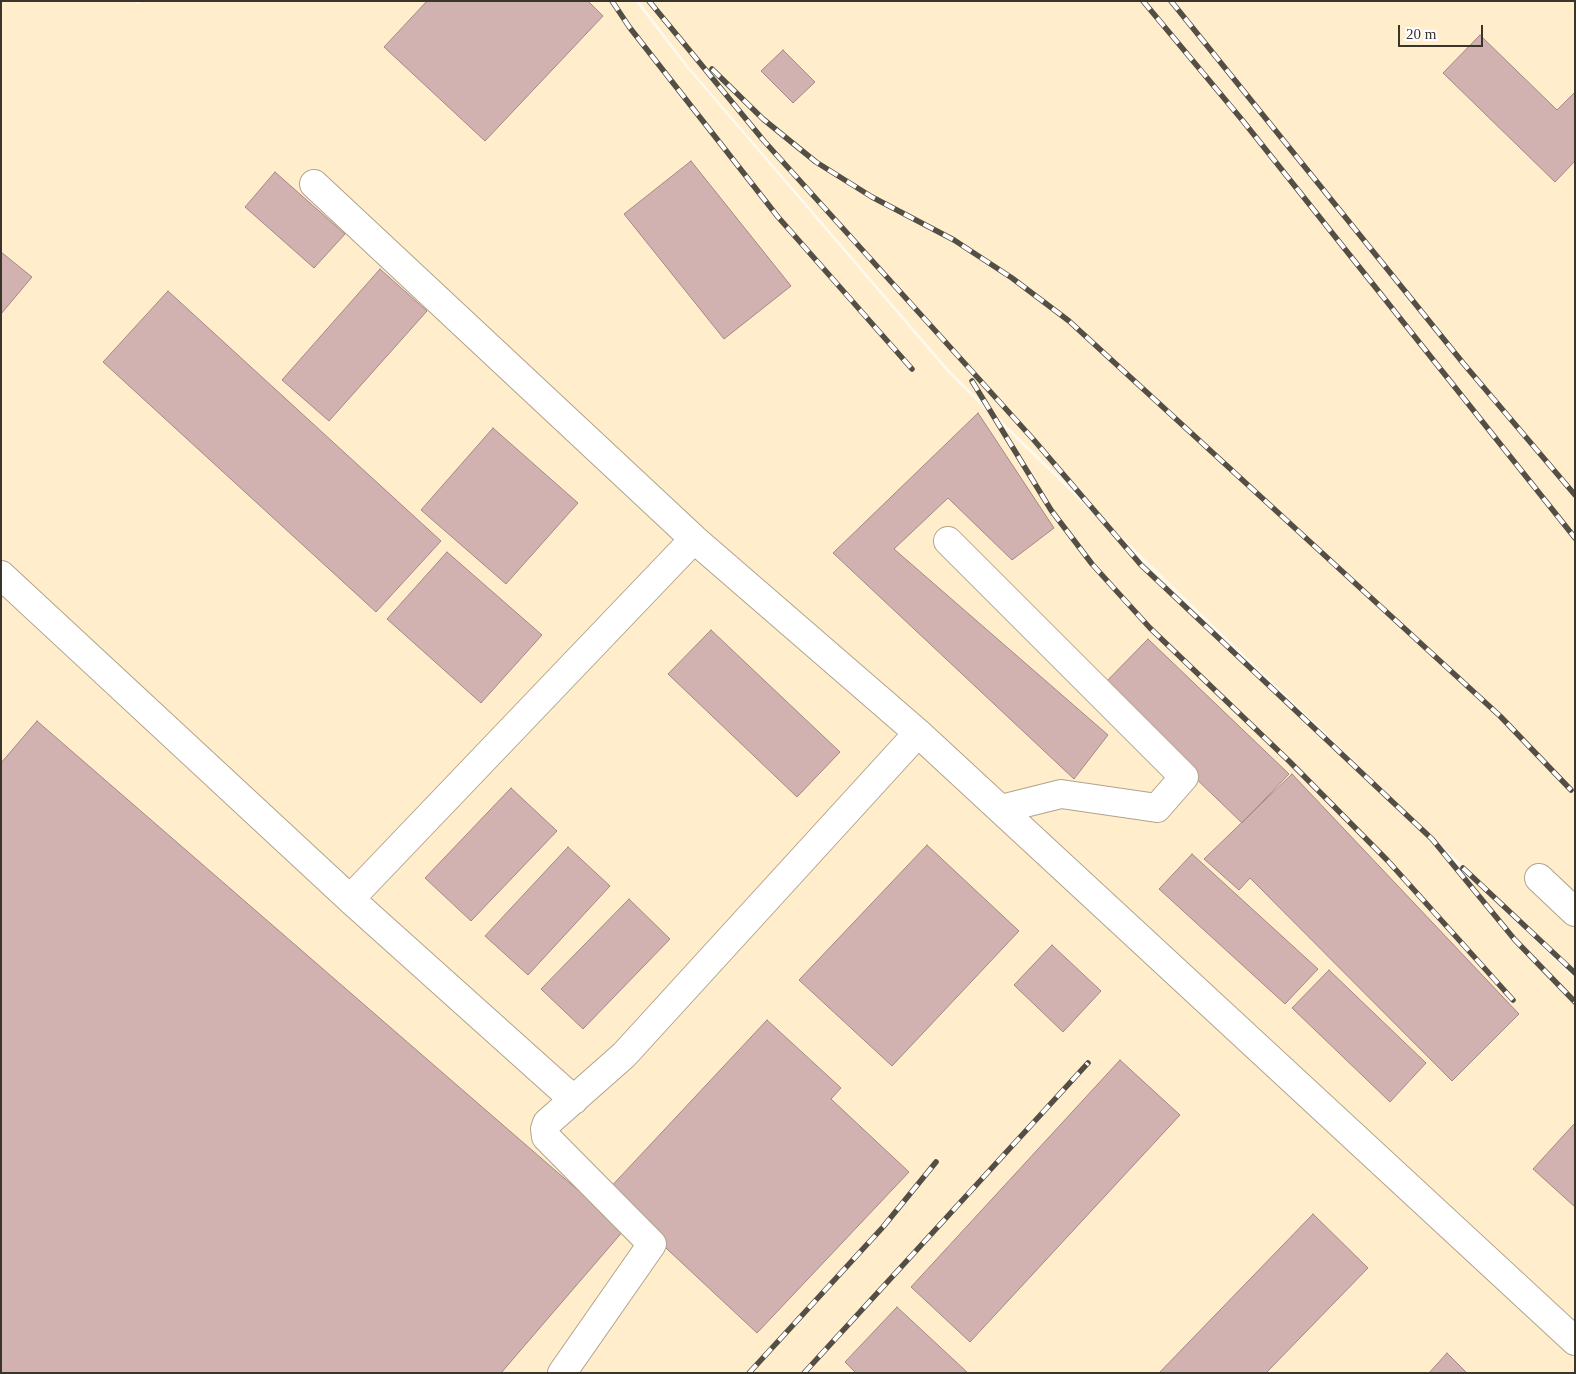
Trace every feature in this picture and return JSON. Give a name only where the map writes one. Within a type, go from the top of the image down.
[{"type":"street","points":[[314,184],[694,539],[918,733],[1575,1341]]},
{"type":"street","points":[[350,898],[694,539]]},
{"type":"street","points":[[948,541],[1184,777],[1157,808],[1061,794],[1001,810]]},
{"type":"street","points":[[1,575],[350,898],[574,1100]]},
{"type":"street","points":[[562,1373],[652,1244],[546,1137],[545,1129],[547,1123],[624,1055],[918,733]]},
{"type":"street","points":[[1538,878],[1575,912]]},
{"type":"shaded area","points":[[1,1],[133,1],[138,4],[142,1],[635,1],[686,67],[949,374],[1575,979],[1575,1373],[1,1373]]},
{"type":"shaded area","points":[[639,1],[1575,1],[1575,974],[951,372],[689,67]]},
{"type":"building","points":[[427,1],[588,1],[603,16],[485,141],[384,47]]},
{"type":"building","points":[[1480,35],[1557,110],[1575,92],[1575,161],[1555,182],[1443,73]]},
{"type":"building","points":[[783,50],[815,82],[793,103],[761,71]]},
{"type":"building","points":[[691,161],[791,286],[724,339],[624,214]]},
{"type":"building","points":[[275,172],[345,234],[314,268],[245,207]]},
{"type":"building","points":[[1,252],[32,277],[1,314]]},
{"type":"building","points":[[380,269],[427,311],[329,421],[282,380]]},
{"type":"building","points":[[168,291],[441,541],[376,612],[103,362]]},
{"type":"building","points":[[978,413],[1054,528],[1012,560],[948,498],[894,549],[1108,735],[1074,779],[833,553]]},
{"type":"building","points":[[493,428],[578,503],[506,584],[421,510]]},
{"type":"building","points":[[447,552],[542,635],[481,703],[387,619]]},
{"type":"building","points":[[711,630],[840,752],[797,797],[668,674]]},
{"type":"building","points":[[1148,639],[1289,774],[1242,823],[1101,687]]},
{"type":"building","points":[[37,721],[624,1230],[501,1373],[1,1373],[1,763]]},
{"type":"building","points":[[1292,774],[1519,1014],[1452,1081],[1250,878],[1239,890],[1204,859]]},
{"type":"building","points":[[511,788],[557,831],[471,921],[425,878]]},
{"type":"building","points":[[927,845],[1019,931],[892,1066],[799,980]]},
{"type":"building","points":[[568,847],[610,886],[528,975],[485,936]]},
{"type":"building","points":[[1192,854],[1318,969],[1285,1004],[1159,889]]},
{"type":"building","points":[[629,899],[670,939],[583,1029],[541,989]]},
{"type":"building","points":[[1052,945],[1101,991],[1063,1032],[1014,985]]},
{"type":"building","points":[[1329,970],[1426,1063],[1390,1102],[1292,1008]]},
{"type":"building","points":[[767,1020],[841,1088],[831,1099],[909,1172],[757,1333],[606,1192]]},
{"type":"building","points":[[1120,1060],[1180,1115],[970,1342],[911,1287]]},
{"type":"building","points":[[1575,1123],[1575,1207],[1533,1169]]},
{"type":"building","points":[[1313,1214],[1368,1268],[1266,1373],[1159,1373]]},
{"type":"building","points":[[897,1307],[968,1373],[856,1373],[845,1362]]},
{"type":"building","points":[[1447,1353],[1467,1373],[1429,1373]]},
{"type":"railway","points":[[612,1],[630,28],[778,217],[912,369]]},
{"type":"railway","points":[[649,1],[764,141],[1033,439],[1141,565],[1432,839],[1515,940],[1575,1002]]},
{"type":"railway","points":[[1143,1],[1243,121],[1575,538]]},
{"type":"railway","points":[[1171,1],[1463,363],[1575,495]]},
{"type":"railway","points":[[712,69],[763,119],[816,162],[872,197],[954,240],[1012,278],[1069,321],[1500,716],[1571,790]]},
{"type":"railway","points":[[972,381],[1051,510],[1092,564],[1150,628],[1289,761],[1388,861],[1513,1000]]},
{"type":"railway","points":[[1463,868],[1575,973]]},
{"type":"railway","points":[[804,1373],[1088,1063]]},
{"type":"railway","points":[[749,1373],[883,1227],[936,1162]]}]
